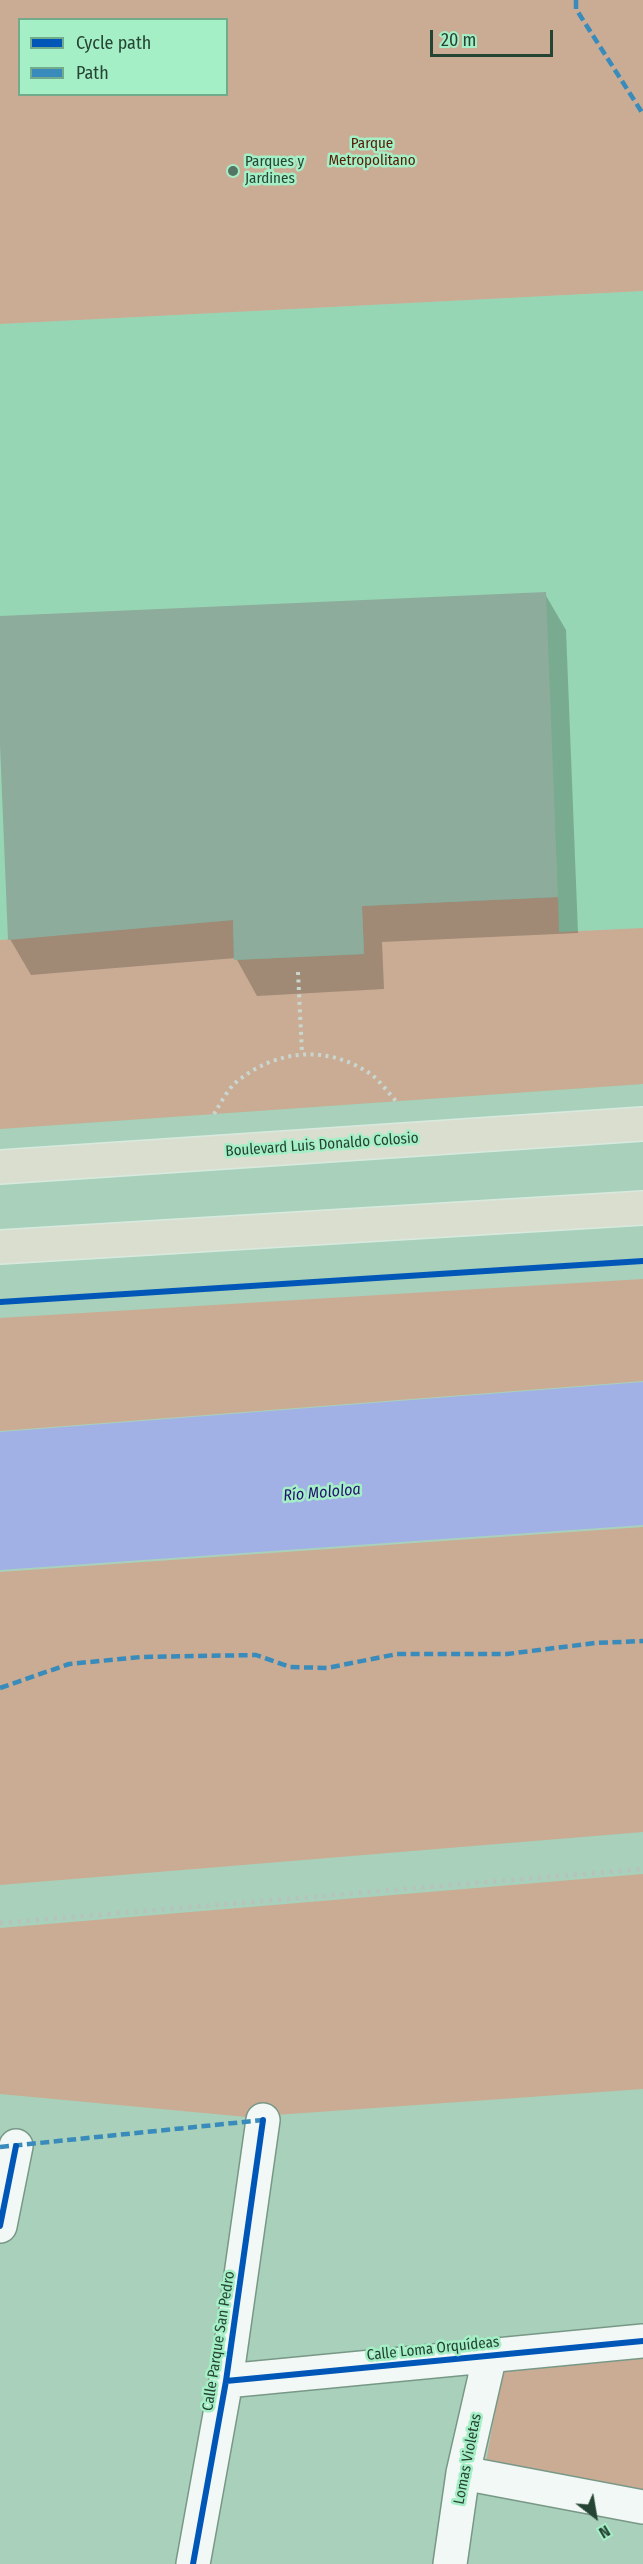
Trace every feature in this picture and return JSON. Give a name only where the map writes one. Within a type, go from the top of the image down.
[{"type":"main road","name":"Boulevard Luis Donaldo Colosio","points":[[0,1167],[643,1124]]},
{"type":"main road","points":[[0,1247],[643,1208]]},
{"type":"street","name":"Calle Parque San Pedro","points":[[193,2564],[226,2381],[263,2120]]},
{"type":"street","points":[[0,2226],[16,2146]]},
{"type":"street","name":"Calle Loma Orquídeas","points":[[226,2381],[643,2342]]},
{"type":"street","name":"Lomas Violetas","points":[[450,2564],[463,2474],[490,2355]]},
{"type":"street","points":[[463,2474],[643,2507]]},
{"type":"path","points":[[298,972],[302,1053]]},
{"type":"path","points":[[203,1153],[212,1116],[233,1085],[265,1063],[302,1053],[339,1058],[373,1076],[398,1104],[411,1139]]},
{"type":"shaded area","points":[[643,291],[643,1084],[0,1129],[0,324]]},
{"type":"green space","name":"Parque Metropolitano","points":[[0,0],[643,0],[643,291],[0,324]]},
{"type":"green space","points":[[558,897],[559,932],[643,928],[643,1084],[0,1129],[0,940],[233,920],[234,960],[364,954],[362,906]]},
{"type":"green space","points":[[643,1279],[643,1381],[0,1431],[0,1318]]},
{"type":"green space","points":[[643,1527],[643,1832],[0,1885],[0,1572]]},
{"type":"green space","points":[[643,1874],[643,2089],[247,2117],[0,2094],[0,1928]]},
{"type":"green space","points":[[643,2358],[643,2496],[485,2467],[503,2368]]},
{"type":"water","name":"Río Mololoa","points":[[643,1382],[643,1525],[0,1570],[0,1432]]},
{"type":"building","points":[[546,592],[558,897],[362,906],[364,954],[234,960],[233,920],[8,940],[0,745],[0,616]]},
{"type":"railway","points":[[0,1923],[643,1869]]},
{"type":"marked path","points":[[576,0],[576,9],[643,114]]},
{"type":"marked path","points":[[0,1688],[69,1664],[141,1657],[256,1655],[290,1667],[327,1668],[397,1654],[507,1654],[595,1643],[643,1641]]},
{"type":"marked path","points":[[0,2147],[263,2120]]},
{"type":"cycle path","points":[[0,1302],[643,1261]]},
{"type":"cycle path","points":[[193,2564],[226,2381],[263,2120]]},
{"type":"cycle path","points":[[0,2226],[16,2146]]},
{"type":"cycle path","points":[[226,2381],[643,2341]]},
{"type":"place","name":"Parques y Jardines","points":[[233,171]]}]
